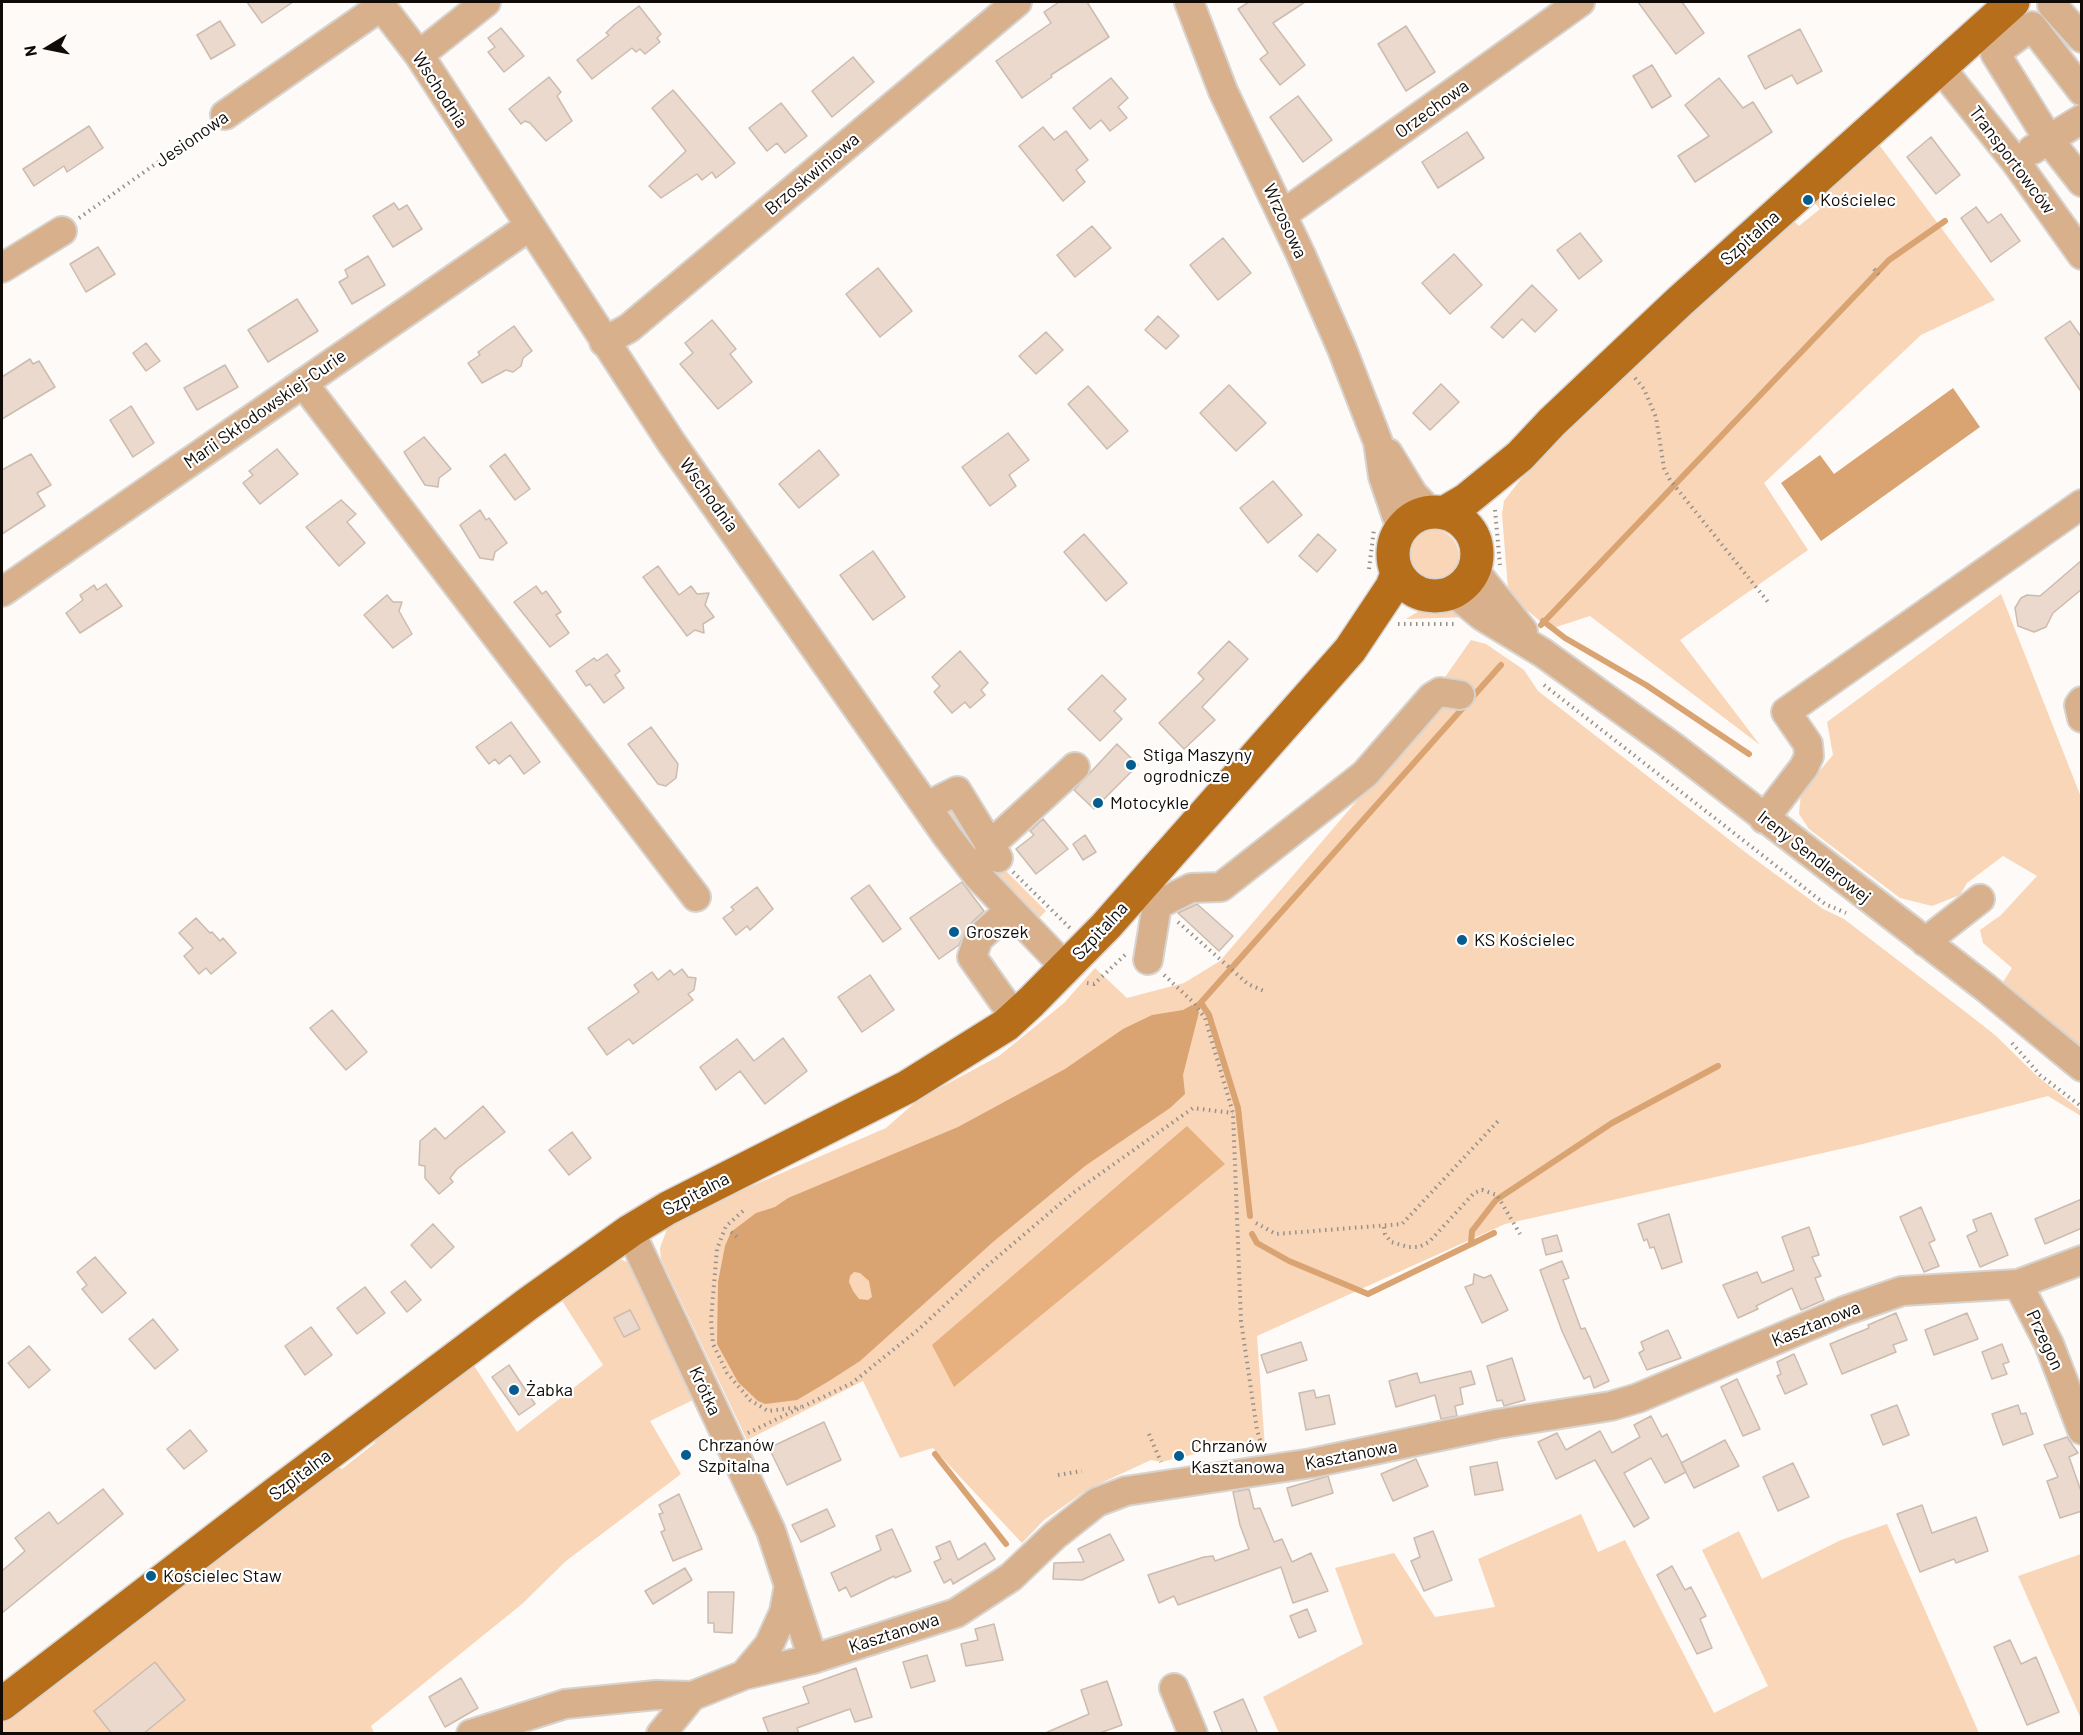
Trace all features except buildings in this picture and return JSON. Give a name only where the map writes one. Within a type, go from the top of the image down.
[{"type":"main road","name":"Szpitalna","points":[[1388,526],[1411,518],[1460,516],[1466,500],[1520,456],[1552,422],[1688,294],[2013,2]]},
{"type":"main road","points":[[1388,526],[1392,552],[1382,575],[1405,586],[1463,583],[1477,548],[1460,516]]},
{"type":"main road","name":"Szpitalna","points":[[2,1704],[294,1479],[529,1303],[630,1231],[668,1208],[848,1118],[935,1071],[1006,1025],[1066,968],[1147,898],[1350,650],[1392,587],[1382,575]]},
{"type":"main road","name":"Szpitalna","points":[[1350,650],[1381,631],[1412,602],[1463,583]]},
{"type":"street","points":[[419,55],[486,2]]},
{"type":"street","name":"Brzoskwiniowa","points":[[604,342],[629,328],[1017,2]]},
{"type":"street","name":"Wrzosowa","points":[[1189,2],[1223,91],[1282,215],[1342,350],[1378,442],[1388,526]]},
{"type":"street","name":"Orzechowa","points":[[1282,215],[1580,2]]},
{"type":"street","points":[[2056,2],[2052,5],[2082,38]]},
{"type":"street","name":"Wschodnia","points":[[379,4],[419,55],[604,342],[927,806],[978,875],[1066,968]]},
{"type":"street","name":"Jesionowa","points":[[225,115],[379,4]]},
{"type":"street","points":[[2082,91],[2032,26],[1995,53],[2049,140],[2082,182]]},
{"type":"street","name":"Transportowców","points":[[1941,66],[2015,161],[2082,255]]},
{"type":"street","points":[[2015,161],[2082,119]]},
{"type":"street","name":"Marii Skłodowskiej-Curie","points":[[2,592],[530,226]]},
{"type":"street","points":[[2,268],[62,231]]},
{"type":"street","points":[[303,383],[696,897]]},
{"type":"street","name":"Wrzosowa","points":[[1378,442],[1392,457],[1413,494],[1460,516]]},
{"type":"street","points":[[1764,819],[1804,767],[1809,756],[1808,744],[1786,712],[2082,504]]},
{"type":"street","name":"Ireny Sendlerowej","points":[[1463,583],[1482,616],[1543,653],[1672,746],[2082,1067]]},
{"type":"street","points":[[1148,960],[1147,898],[1191,888],[1221,887],[1365,774],[1432,697],[1440,692],[1460,695]]},
{"type":"street","points":[[2082,701],[2079,705],[2082,718]]},
{"type":"street","points":[[927,806],[957,791],[993,852],[1075,767]]},
{"type":"street","points":[[1925,942],[1980,899]]},
{"type":"street","points":[[1006,1005],[972,957],[978,939],[1010,910]]},
{"type":"street","name":"Krótka","points":[[630,1231],[771,1531],[789,1586],[800,1662]]},
{"type":"street","name":"Kasztanowa","points":[[471,1734],[565,1704],[656,1695],[692,1696],[744,1675],[800,1662],[956,1613],[1011,1577],[1054,1536],[1097,1502],[1136,1489],[1346,1458],[1497,1424],[1582,1412],[1620,1403],[1844,1311],[1902,1291],[2018,1284],[2082,1260]]},
{"type":"street","name":"Przegon","points":[[2018,1284],[2049,1344],[2082,1430]]},
{"type":"street","points":[[744,1675],[769,1645],[784,1612],[789,1586]]},
{"type":"street","points":[[776,1629],[778,1647],[800,1662]]},
{"type":"street","points":[[1174,1688],[1193,1734]]},
{"type":"street","points":[[661,1734],[692,1696]]},
{"type":"path","name":"Jesionowa","points":[[62,231],[225,115]]},
{"type":"path","points":[[1874,268],[1879,275]]},
{"type":"path","points":[[1620,358],[1644,389],[1652,408],[1662,442],[1664,468],[1670,480],[1768,602]]},
{"type":"path","points":[[1460,516],[1463,583]]},
{"type":"path","points":[[1382,575],[1388,526]]},
{"type":"path","points":[[1397,624],[1461,624]]},
{"type":"path","points":[[1542,683],[1825,904],[1850,915]]},
{"type":"path","points":[[1020,879],[1066,924]]},
{"type":"path","points":[[1147,898],[1244,980],[1266,992]]},
{"type":"path","points":[[1094,984],[1132,948],[1202,1011],[1233,1113],[1241,1321],[1257,1430],[1266,1459],[1265,1470]]},
{"type":"path","points":[[2008,1040],[2040,1074],[2082,1107]]},
{"type":"path","points":[[729,1442],[852,1383],[919,1329],[988,1265],[1073,1193],[1193,1108],[1233,1113]]},
{"type":"path","points":[[1256,1223],[1276,1234],[1402,1224],[1499,1120]]},
{"type":"path","points":[[1384,1227],[1385,1234],[1391,1242],[1408,1247],[1419,1247],[1429,1242],[1474,1193],[1482,1190],[1497,1195],[1520,1234]]},
{"type":"path","points":[[743,1211],[726,1226],[717,1249],[711,1320],[713,1344],[727,1373],[750,1400],[768,1412],[805,1406]]},
{"type":"path","points":[[731,1232],[737,1237]]},
{"type":"path","points":[[1149,1434],[1161,1462]]},
{"type":"path","points":[[1155,1464],[1171,1462]]},
{"type":"path","points":[[1058,1475],[1082,1471]]},
{"type":"shaded area","points":[[1877,142],[1995,300],[1921,335],[1764,483],[1808,550],[1680,640],[1760,745],[1590,616],[1550,629],[1513,599],[1508,588],[1502,514],[1504,501],[1557,432],[1646,356],[1666,330],[1792,219],[1799,226],[1820,209],[1812,200]]},
{"type":"shaded area","points":[[1953,388],[1980,427],[1821,541],[1781,483],[1820,455],[1834,474]]},
{"type":"shaded area","points":[[1427,529],[1437,529],[1447,533],[1455,541],[1459,556],[1455,571],[1447,579],[1437,583],[1427,583],[1417,579],[1409,571],[1405,561],[1405,551],[1409,541],[1417,533]]},
{"type":"shaded area","points":[[2001,594],[2081,797],[2081,1048],[2003,982],[2012,968],[1983,943],[1980,930],[2001,915],[2037,876],[2003,856],[1967,883],[1960,895],[1932,906],[1900,898],[1809,829],[1799,814],[1801,793],[1833,755],[1827,722]]},
{"type":"shaded area","points":[[1447,607],[1468,617],[1406,619],[1422,609]]},
{"type":"shaded area","points":[[1471,640],[1486,644],[1524,670],[1538,691],[1749,855],[1823,909],[1844,919],[1963,1010],[1995,1035],[2037,1076],[2081,1111],[2081,1116],[2048,1096],[1863,1144],[1505,1224],[1257,1336],[1265,1448],[1221,1448],[1161,1462],[1151,1460],[1088,1489],[1044,1520],[1022,1543],[933,1448],[900,1458],[863,1381],[747,1440],[661,1259],[660,1248],[667,1229],[682,1216],[886,1128],[919,1099],[999,1056],[1064,1003],[1095,968],[1127,998],[1184,983],[1220,961],[1366,790]]},
{"type":"shaded area","points":[[951,807],[1004,869],[1046,911],[1035,922],[947,819],[948,810]]},
{"type":"shaded area","points":[[1192,1005],[1199,1012],[1183,1075],[1185,1094],[1170,1108],[1085,1166],[993,1242],[860,1361],[829,1381],[797,1400],[765,1404],[758,1401],[738,1382],[717,1344],[718,1282],[725,1246],[731,1232],[756,1213],[775,1207],[788,1198],[958,1127],[1065,1069],[1123,1029],[1152,1015],[1183,1010]],"holes":[[[854,1272],[860,1273],[869,1281],[872,1297],[868,1300],[859,1299],[849,1282]]]},
{"type":"shaded area","points":[[1187,1126],[1225,1164],[954,1387],[932,1345]]},
{"type":"shaded area","points":[[615,1257],[634,1265],[697,1398],[650,1421],[681,1474],[566,1561],[522,1604],[371,1726],[374,1733],[2,1734],[2,1716],[334,1466],[342,1469],[375,1443],[377,1431],[471,1361],[517,1432],[603,1365],[559,1296]]},
{"type":"shaded area","points":[[1581,1514],[1598,1552],[1625,1540],[1714,1713],[1768,1686],[1702,1550],[1739,1531],[1762,1579],[1841,1540],[1887,1524],[1979,1733],[1279,1733],[1263,1697],[1363,1644],[1335,1568],[1394,1553],[1435,1617],[1495,1607],[1478,1559]]},
{"type":"shaded area","points":[[2082,1554],[2081,1719],[2018,1576]]},
{"type":"waterway","points":[[1541,625],[1889,260],[1945,221]]},
{"type":"waterway","points":[[1543,621],[1565,638],[1646,685],[1749,754]]},
{"type":"waterway","points":[[1196,1008],[1501,665]]},
{"type":"waterway","points":[[1201,1003],[1209,1015],[1238,1108],[1250,1216]]},
{"type":"waterway","points":[[1471,1243],[1472,1231],[1496,1200],[1612,1123],[1718,1066]]},
{"type":"waterway","points":[[1252,1234],[1257,1243],[1289,1261],[1368,1294],[1494,1233]]},
{"type":"waterway","points":[[935,1454],[1006,1544]]},
{"type":"place","name":"Kościelec","points":[[1808,200]]},
{"type":"place","name":"Stiga Maszyny ogrodnicze","points":[[1131,765]]},
{"type":"place","name":"Motocykle","points":[[1098,803]]},
{"type":"place","name":"Groszek","points":[[954,932]]},
{"type":"place","name":"KS Kościelec","points":[[1462,940]]},
{"type":"place","name":"Żabka","points":[[514,1390]]},
{"type":"place","name":"Chrzanów Szpitalna","points":[[686,1455]]},
{"type":"place","name":"Chrzanów Kasztanowa","points":[[1179,1456]]},
{"type":"place","name":"Kościelec Staw","points":[[151,1576]]}]
